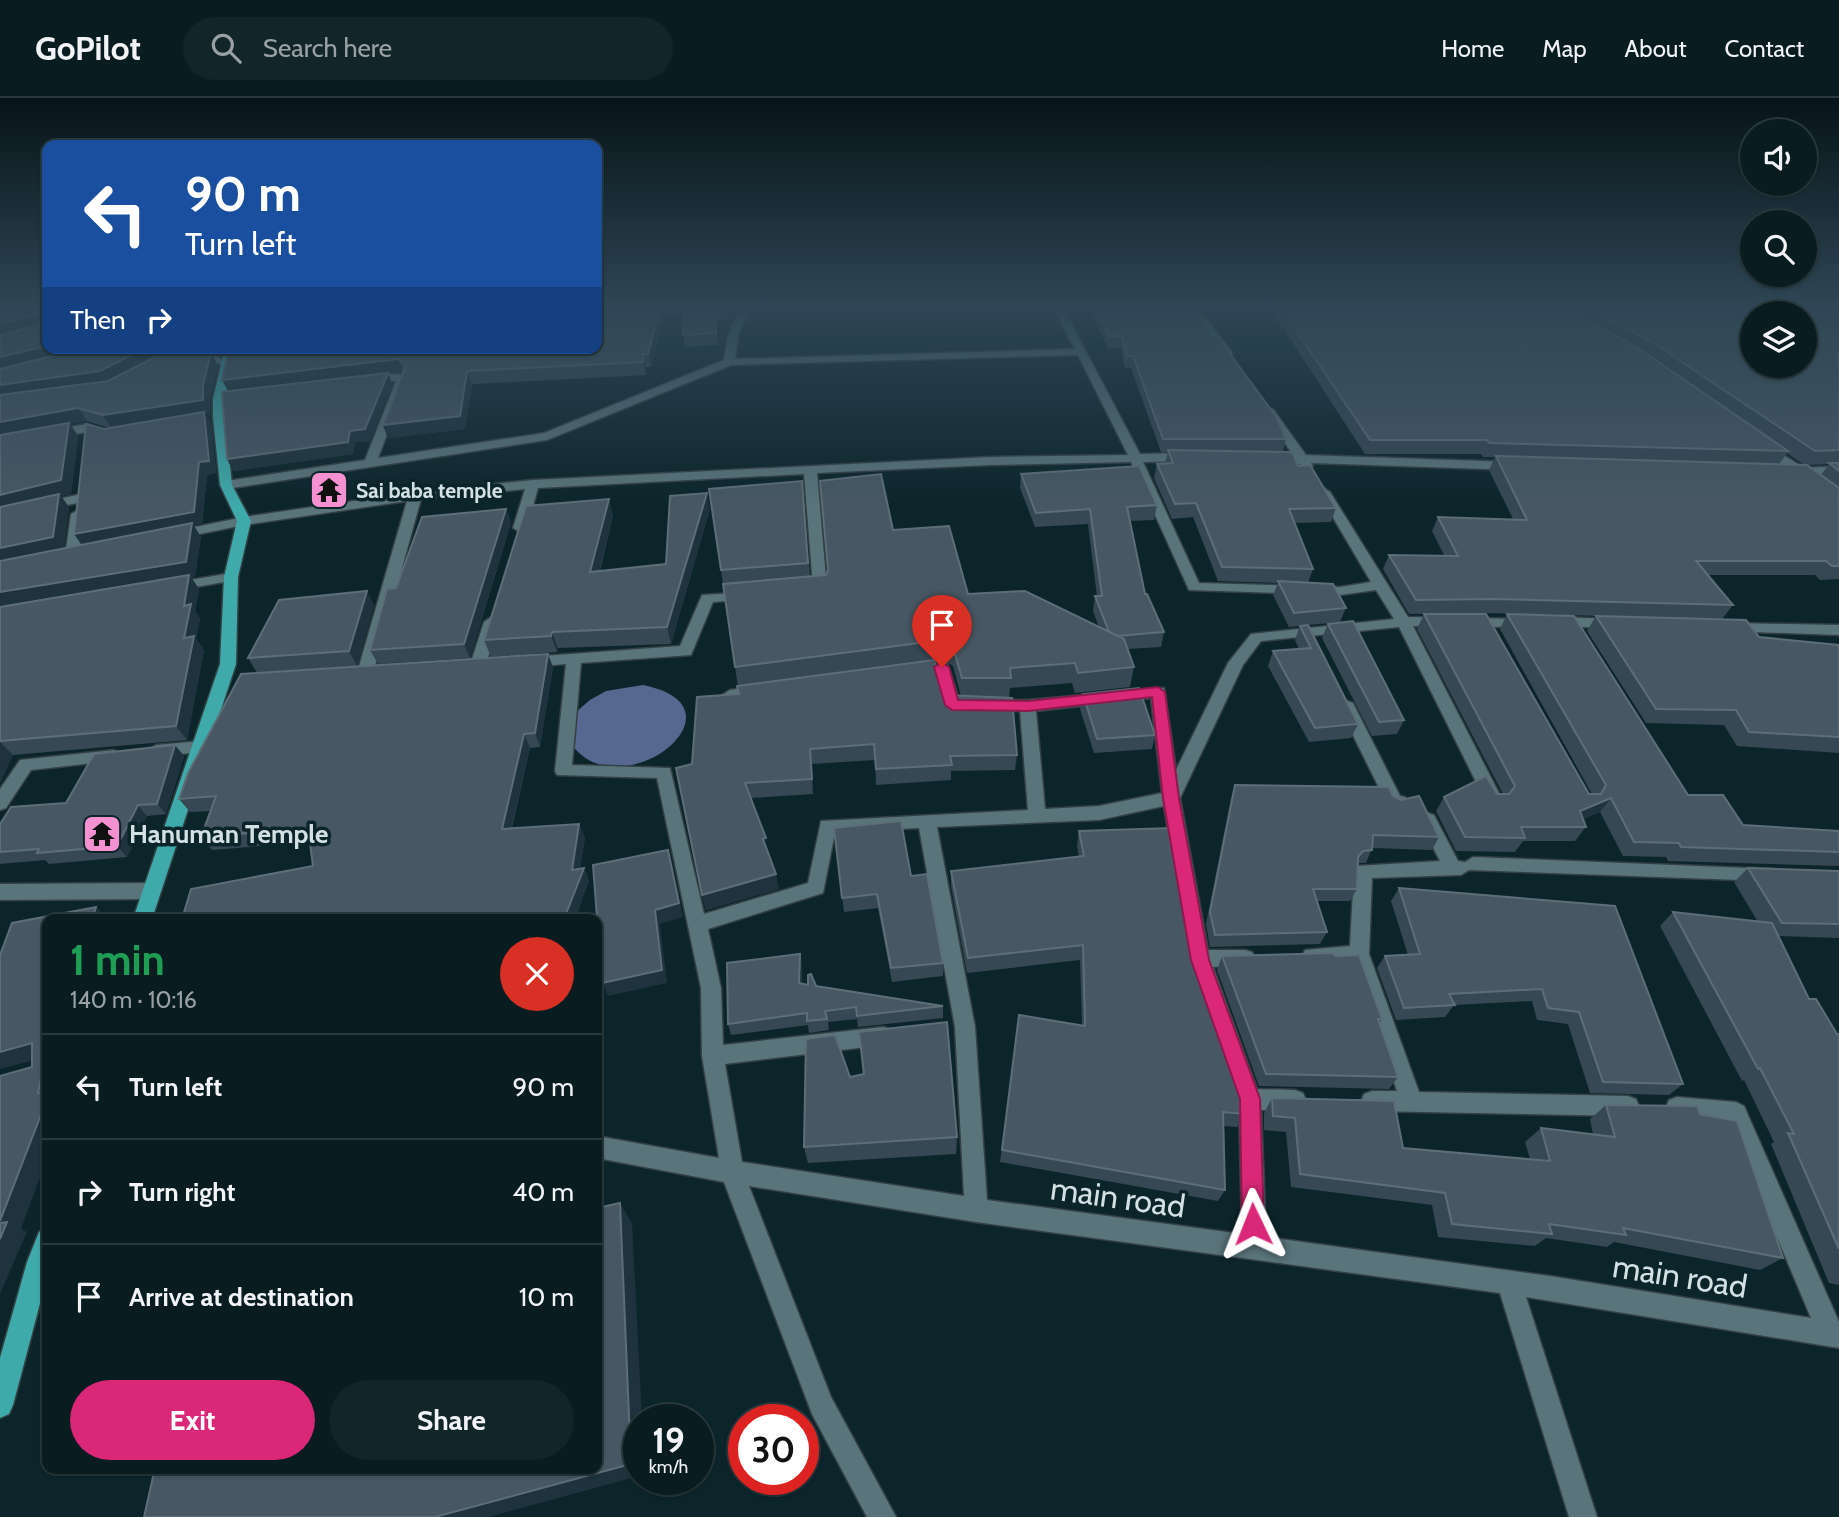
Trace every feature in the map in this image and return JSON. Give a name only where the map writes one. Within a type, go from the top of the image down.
[{"type":"main road","points":[[143,914],[201,747],[228,683],[231,576],[244,521],[226,485],[213,418],[225,398],[227,374]]},
{"type":"main road","points":[[0,1405],[42,1254]]},
{"type":"street","points":[[226,485],[547,436],[695,374]]},
{"type":"street","points":[[1093,374],[1135,457],[1194,587],[1340,591],[1380,585]]},
{"type":"street","points":[[351,384],[403,377],[370,464]]},
{"type":"street","points":[[1258,396],[1303,459],[1404,622],[1494,801]]},
{"type":"street","points":[[37,437],[111,435],[125,432]]},
{"type":"street","points":[[1748,436],[1801,472],[1839,504]]},
{"type":"street","points":[[164,537],[244,521],[415,496],[533,484],[810,470],[1135,457],[1198,457]]},
{"type":"street","points":[[1263,458],[1531,466]]},
{"type":"street","points":[[795,592],[820,590],[810,470]]},
{"type":"street","points":[[1774,472],[1839,470]]},
{"type":"street","points":[[517,536],[533,484]]},
{"type":"street","points":[[0,516],[81,492],[73,556]]},
{"type":"street","points":[[364,673],[415,496]]},
{"type":"street","points":[[163,588],[231,576]]},
{"type":"street","points":[[519,663],[686,651],[707,598],[769,594]]},
{"type":"street","points":[[478,665],[494,614]]},
{"type":"street","points":[[1171,798],[1236,663],[1256,638],[1313,638],[1404,622],[1489,627],[1575,628],[1637,625]]},
{"type":"street","points":[[1717,628],[1839,630]]},
{"type":"street","points":[[573,659],[563,771],[664,772],[711,988],[713,1056],[733,1174],[821,1405],[882,1517]]},
{"type":"street","points":[[902,672],[942,667],[952,705],[1028,706],[1158,692],[1171,798],[1200,960],[1250,1099],[1254,1249]]},
{"type":"street","points":[[730,695],[783,688]]},
{"type":"street","points":[[1340,693],[1395,803],[1418,799],[1452,867]]},
{"type":"street","points":[[1028,706],[1037,816]]},
{"type":"street","points":[[0,803],[26,764],[201,747]]},
{"type":"street","points":[[697,924],[816,888],[827,825],[1098,813],[1171,798]]},
{"type":"street","points":[[927,821],[965,1027],[976,1210]]},
{"type":"street","points":[[1411,1101],[1359,954],[1363,871],[1474,867],[1785,874]]},
{"type":"street","points":[[0,892],[149,891]]},
{"type":"street","points":[[1292,956],[1359,954]]},
{"type":"street","points":[[1200,960],[1266,957]]},
{"type":"street","points":[[939,1030],[965,1027]]},
{"type":"street","points":[[713,1056],[899,1035]]},
{"type":"street","points":[[1250,1099],[1317,1100]]},
{"type":"street","points":[[1344,1100],[1681,1108],[1736,1113],[1835,1335]]},
{"type":"street","name":"main road","points":[[602,1148],[733,1174],[1509,1283],[1835,1335]]},
{"type":"street","points":[[1509,1283],[1583,1517]]},
{"type":"water","points":[[643,685],[674,697],[686,714],[681,733],[665,750],[642,762],[615,767],[589,760],[568,739],[576,712],[590,700],[606,691]]},
{"type":"building","points":[[0,374],[77,374],[0,385]]},
{"type":"building","points":[[121,374],[206,374],[203,400],[103,415],[78,408],[0,422],[0,395],[108,381]]},
{"type":"building","points":[[223,374],[270,374],[222,380]]},
{"type":"building","points":[[387,374],[365,429],[350,431],[348,442],[227,459],[222,392]]},
{"type":"building","points":[[402,374],[466,374],[460,416],[383,425]]},
{"type":"building","points":[[1140,374],[1245,374],[1277,418],[1286,439],[1163,439]]},
{"type":"building","points":[[1326,374],[1676,374],[1788,451],[1489,443],[1487,440],[1370,440]]},
{"type":"building","points":[[1700,374],[1740,374],[1740,378],[1817,378],[1817,374],[1839,374],[1839,450],[1815,451]]},
{"type":"building","points":[[204,412],[209,461],[199,462],[194,512],[74,534],[86,424],[104,429]]},
{"type":"building","points":[[69,423],[61,480],[0,495],[0,435]]},
{"type":"building","points":[[1168,450],[1292,452],[1298,466],[1310,465],[1336,508],[1289,509],[1313,569],[1222,567],[1196,503],[1175,504],[1157,464],[1173,463]]},
{"type":"building","points":[[1496,456],[1807,465],[1839,488],[1839,566],[1832,566],[1826,561],[1696,561],[1733,605],[1493,599],[1416,600],[1389,555],[1458,556],[1438,517],[1527,520]]},
{"type":"building","points":[[1829,463],[1839,463],[1839,471]]},
{"type":"building","points":[[1139,466],[1157,505],[1127,507],[1145,594],[1164,632],[1118,636],[1109,632],[1095,596],[1102,596],[1090,509],[1036,513],[1021,474]]},
{"type":"building","points":[[881,474],[893,530],[949,526],[968,594],[1025,591],[1124,639],[1134,667],[1078,673],[1075,663],[1010,668],[1011,678],[962,678],[953,647],[942,640],[735,667],[723,584],[826,575],[828,570],[820,481]]},
{"type":"building","points":[[802,481],[808,563],[721,570],[709,489]]},
{"type":"building","points":[[707,493],[667,627],[552,632],[551,636],[484,640],[526,506],[609,499],[590,572],[666,564],[670,496]]},
{"type":"building","points":[[59,494],[53,537],[0,548],[0,507]]},
{"type":"building","points":[[506,509],[464,644],[370,650],[387,589],[396,588],[422,517]]},
{"type":"building","points":[[192,523],[186,562],[0,592],[0,561]]},
{"type":"building","points":[[189,575],[184,606],[191,604],[184,638],[194,636],[176,726],[0,741],[0,607]]},
{"type":"building","points":[[1278,581],[1333,584],[1346,608],[1294,613]]},
{"type":"building","points":[[367,591],[349,651],[248,658],[279,600]]},
{"type":"building","points":[[1424,614],[1486,614],[1589,794],[1601,794],[1606,785],[1507,614],[1574,616],[1688,795],[1723,795],[1743,825],[1839,831],[1839,852],[1681,847],[1679,843],[1634,842],[1611,798],[1580,811],[1586,827],[1521,827],[1525,838],[1465,837],[1444,797],[1486,776],[1497,794],[1509,794],[1515,786]]},
{"type":"building","points":[[1596,616],[1746,620],[1759,637],[1839,645],[1839,737],[1749,732],[1736,710],[1656,709]]},
{"type":"building","points":[[1353,621],[1404,720],[1379,722],[1328,624]]},
{"type":"building","points":[[1308,625],[1358,724],[1315,728],[1273,651],[1311,648],[1300,626]]},
{"type":"building","points":[[548,654],[535,733],[524,734],[502,829],[579,824],[572,870],[584,868],[566,914],[184,914],[191,889],[313,866],[308,828],[201,837],[216,796],[179,799],[188,773],[241,674]]},
{"type":"building","points":[[934,660],[945,695],[1012,698],[1017,755],[950,756],[952,765],[876,769],[874,744],[810,749],[812,779],[745,783],[766,838],[763,839],[776,874],[702,895],[676,768],[692,764],[697,697],[739,694],[737,686]]},
{"type":"building","points":[[1139,688],[1155,735],[1097,739],[1083,694]]},
{"type":"building","points":[[175,745],[157,804],[138,805],[117,846],[37,853],[39,849],[0,852],[0,824],[11,807],[66,803],[94,754]]},
{"type":"building","points":[[1235,785],[1389,787],[1393,796],[1401,800],[1419,796],[1439,837],[1373,835],[1372,850],[1363,851],[1358,857],[1357,889],[1313,889],[1327,932],[1215,935],[1210,912]]},
{"type":"building","points":[[901,821],[911,876],[927,874],[943,963],[891,968],[877,894],[842,898],[834,828]]},
{"type":"building","points":[[1172,828],[1193,945],[1243,1086],[1244,1114],[1223,1112],[1225,1190],[1002,1150],[1019,1015],[1085,1026],[1083,945],[968,958],[951,871],[1084,856],[1079,831]]},
{"type":"building","points":[[668,850],[679,903],[655,910],[662,970],[602,983],[602,914],[597,914],[593,865]]},
{"type":"building","points":[[1748,868],[1839,871],[1839,924],[1782,923]]},
{"type":"building","points":[[1399,888],[1615,906],[1683,1084],[1603,1082],[1579,1012],[1548,1008],[1542,989],[1449,994],[1455,1005],[1404,1008],[1385,956],[1420,954]]},
{"type":"building","points":[[96,907],[94,914],[59,914]]},
{"type":"building","points":[[1673,912],[1772,923],[1809,999],[1816,999],[1839,1034],[1839,1249],[1788,1133],[1794,1134]]},
{"type":"building","points":[[42,917],[42,1074],[38,1093],[42,1092],[42,1112],[0,1221],[0,1076],[32,1067],[32,1043],[0,1052],[0,955],[12,923]]},
{"type":"building","points":[[1334,953],[1335,956],[1359,955],[1382,1019],[1378,1019],[1398,1077],[1266,1074],[1222,956]]},
{"type":"building","points":[[800,954],[799,983],[808,985],[808,975],[811,974],[816,986],[943,1006],[857,1016],[856,1007],[825,1011],[827,1019],[807,1021],[807,1013],[728,1024],[727,963]]},
{"type":"building","points":[[947,1022],[957,1137],[804,1147],[806,1039],[835,1035],[850,1077],[864,1074],[859,1032]]},
{"type":"building","points":[[1272,1098],[1394,1101],[1403,1148],[1550,1161],[1541,1128],[1615,1137],[1606,1105],[1697,1106],[1700,1114],[1737,1121],[1783,1258],[1623,1228],[1626,1235],[1549,1224],[1552,1234],[1452,1224],[1445,1193],[1300,1174],[1295,1118],[1273,1116]]},
{"type":"building","points":[[620,1203],[628,1404],[623,1404],[623,1466],[602,1472],[602,1207]]},
{"type":"building","points":[[7,1222],[0,1239],[0,1223]]},
{"type":"building","points":[[154,1474],[594,1474],[435,1517],[144,1517]]},
{"type":"place","name":"Sai baba temple","points":[[329,490]]},
{"type":"place","name":"Hanuman Temple","points":[[102,834]]},
{"type":"route","points":[[942,667],[952,705],[1028,706],[1158,692],[1171,798],[1200,960],[1250,1099],[1253,1224]]}]
